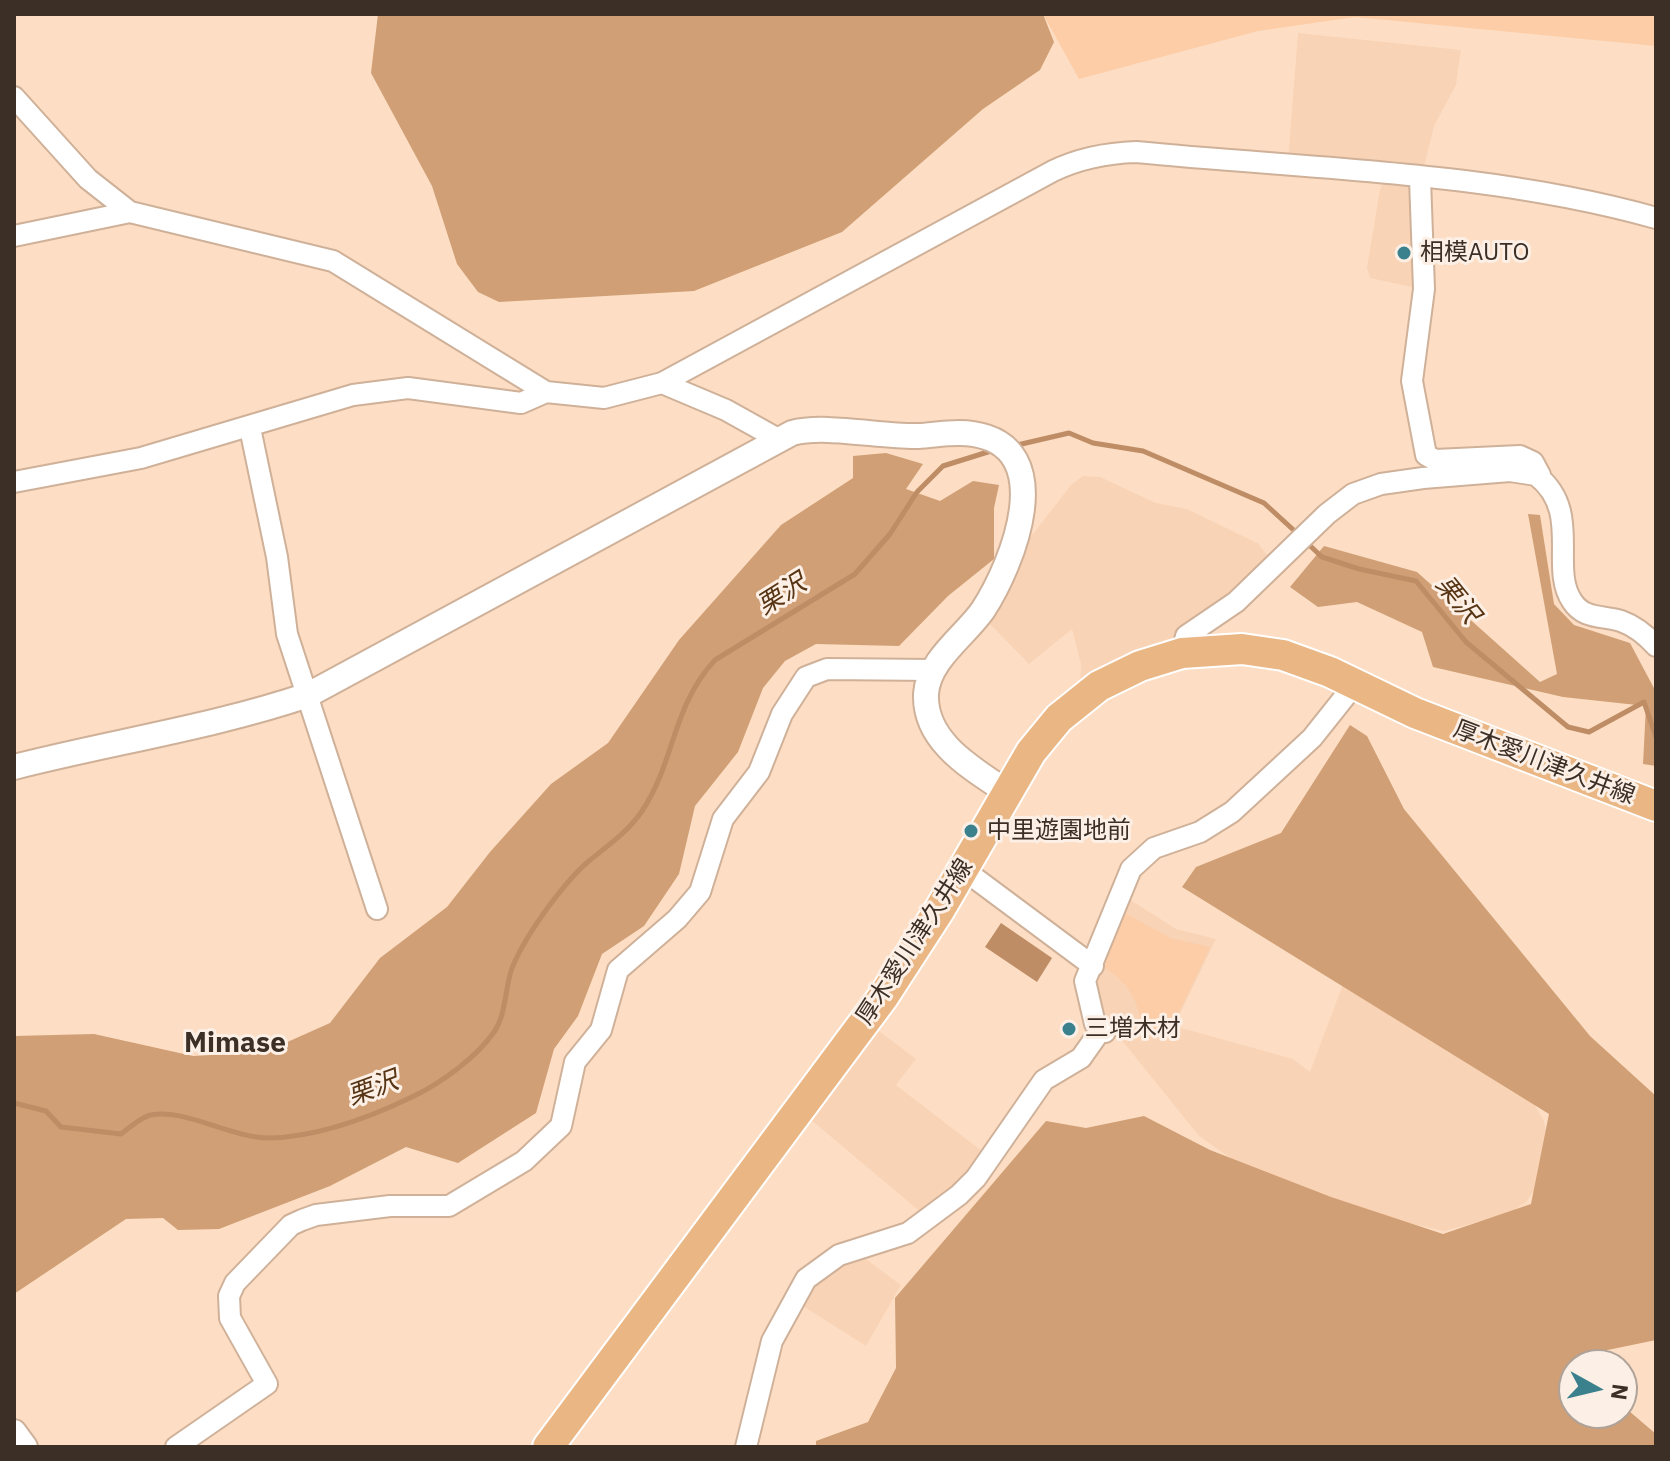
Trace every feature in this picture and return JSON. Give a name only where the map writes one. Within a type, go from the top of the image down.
[{"type":"main road","name":"厚木愛川津久井線","points":[[548,1447],[824,1079],[925,934],[1041,738],[1079,701],[1120,675],[1182,653],[1262,651],[1299,659],[1415,713],[1656,806]]},
{"type":"street","points":[[14,97],[88,179],[130,212],[333,261],[546,392],[604,398],[662,383],[1073,162],[1136,152],[1420,179],[1541,192],[1656,218]]},
{"type":"street","points":[[1420,179],[1424,289],[1412,381],[1426,455],[1435,460],[1520,456],[1533,462],[1560,509],[1566,587],[1571,600],[1589,615],[1626,623],[1656,646]]},
{"type":"street","points":[[14,236],[130,212]]},
{"type":"street","points":[[662,383],[726,410],[778,439]]},
{"type":"street","points":[[14,482],[141,458],[353,395],[388,389],[438,391],[521,403],[546,392]]},
{"type":"street","points":[[250,428],[277,557],[287,634],[377,909]]},
{"type":"street","points":[[14,767],[133,737],[225,720],[308,695],[778,439],[804,431],[885,436],[961,433],[974,434],[1005,448],[1022,472],[1025,493],[1001,576],[981,612],[933,670],[927,686],[927,703],[945,745],[1007,792]]},
{"type":"street","points":[[1182,653],[1186,636],[1225,611],[1347,498],[1381,484],[1501,471],[1529,472],[1543,480]]},
{"type":"street","points":[[176,1447],[267,1384],[233,1325],[229,1296],[235,1283],[291,1225],[329,1213],[390,1206],[449,1206],[515,1169],[556,1132],[565,1114],[575,1062],[601,1030],[615,975],[622,964],[677,919],[700,892],[723,819],[759,772],[782,714],[806,677],[827,669],[933,670]]},
{"type":"street","points":[[746,1447],[772,1341],[806,1279],[839,1255],[908,1233],[959,1195],[1008,1135],[1044,1080],[1081,1058],[1103,1032],[1085,981],[1123,886],[1140,858],[1163,842],[1200,832],[1232,812],[1312,738],[1355,684]]},
{"type":"street","points":[[964,870],[1093,966]]},
{"type":"street","points":[[14,1432],[25,1447]]},
{"type":"shaded area","points":[[378,14],[1043,14],[1054,42],[1040,70],[983,109],[842,232],[694,291],[499,302],[478,292],[457,264],[432,186],[371,73]]},
{"type":"shaded area","points":[[1043,14],[1656,14],[1656,46],[1355,17],[1258,31],[1079,79]]},
{"type":"shaded area","points":[[1298,33],[1461,50],[1456,85],[1434,126],[1422,174],[1288,161]]},
{"type":"shaded area","points":[[1386,179],[1412,182],[1421,289],[1370,278],[1367,268],[1380,189]]},
{"type":"shaded area","points":[[886,453],[923,464],[906,489],[940,501],[973,481],[999,485],[994,508],[994,559],[948,596],[899,646],[816,644],[785,661],[763,688],[738,752],[695,806],[679,874],[644,926],[602,954],[578,1016],[554,1049],[536,1113],[458,1163],[406,1147],[330,1186],[219,1229],[178,1230],[163,1218],[126,1219],[14,1294],[14,1036],[94,1034],[193,1056],[265,1052],[330,1023],[380,958],[447,907],[490,852],[551,784],[608,743],[679,640],[781,525],[853,478],[853,456]]},
{"type":"shaded area","points":[[1083,476],[1100,477],[1156,503],[1187,509],[1259,544],[1271,561],[1180,636],[1080,686],[1081,664],[1072,629],[1029,664],[986,620],[1015,557],[1071,485]]},
{"type":"shaded area","points":[[1528,514],[1540,515],[1554,604],[1574,625],[1630,643],[1656,692],[1656,766],[1643,764],[1646,706],[1563,697],[1433,667],[1422,632],[1357,602],[1318,607],[1290,587],[1324,546],[1417,572],[1540,682],[1557,674]]},
{"type":"shaded area","points":[[1350,725],[1367,736],[1404,809],[1590,1036],[1656,1096],[1656,1340],[1612,1349],[1558,1349],[1558,1429],[1638,1429],[1638,1419],[1656,1434],[1656,1447],[816,1447],[816,1441],[868,1422],[896,1368],[895,1298],[1046,1121],[1086,1128],[1144,1116],[1210,1150],[1331,1197],[1443,1234],[1531,1204],[1549,1114],[1182,887],[1196,867],[1281,833]]},
{"type":"shaded area","points":[[1124,896],[1176,929],[1216,939],[1174,1026],[1293,1059],[1310,1072],[1343,984],[1530,1097],[1544,1121],[1548,1144],[1541,1181],[1526,1202],[1510,1213],[1444,1231],[1282,1194],[1199,1136],[1099,1012],[1090,985]]},
{"type":"shaded area","points":[[1125,913],[1170,938],[1210,947],[1166,1039],[1142,1031],[1130,992],[1101,965],[1118,916]]},
{"type":"shaded area","points":[[1001,923],[1052,958],[1037,982],[985,947]]},
{"type":"shaded area","points":[[875,1028],[916,1059],[896,1085],[987,1155],[924,1215],[810,1119]]},
{"type":"shaded area","points":[[863,1257],[901,1285],[866,1346],[798,1303],[825,1269]]},
{"type":"waterway","name":"栗沢","points":[[1013,446],[1069,433],[1093,443],[1143,451],[1264,503],[1299,535]]},
{"type":"waterway","name":"栗沢","points":[[14,1103],[46,1111],[61,1127],[121,1134],[143,1118],[164,1114],[254,1137],[288,1137],[325,1130],[362,1118],[414,1096],[447,1077],[478,1051],[494,1032],[501,1018],[512,968],[549,906],[578,871],[624,832],[642,811],[661,773],[690,696],[715,660],[855,574],[890,534],[917,492],[943,466],[991,451]]},
{"type":"waterway","name":"栗沢","points":[[1306,542],[1322,557],[1359,569],[1416,581],[1466,642],[1568,727],[1589,732],[1644,702],[1656,737]]},
{"type":"place","name":"相模AUTO","points":[[1404,253]]},
{"type":"place","name":"中里遊園地前","points":[[971,831]]},
{"type":"place","name":"三増木材","points":[[1069,1029]]},
{"type":"district","name":"Mimase","points":[[235,1044]]}]
